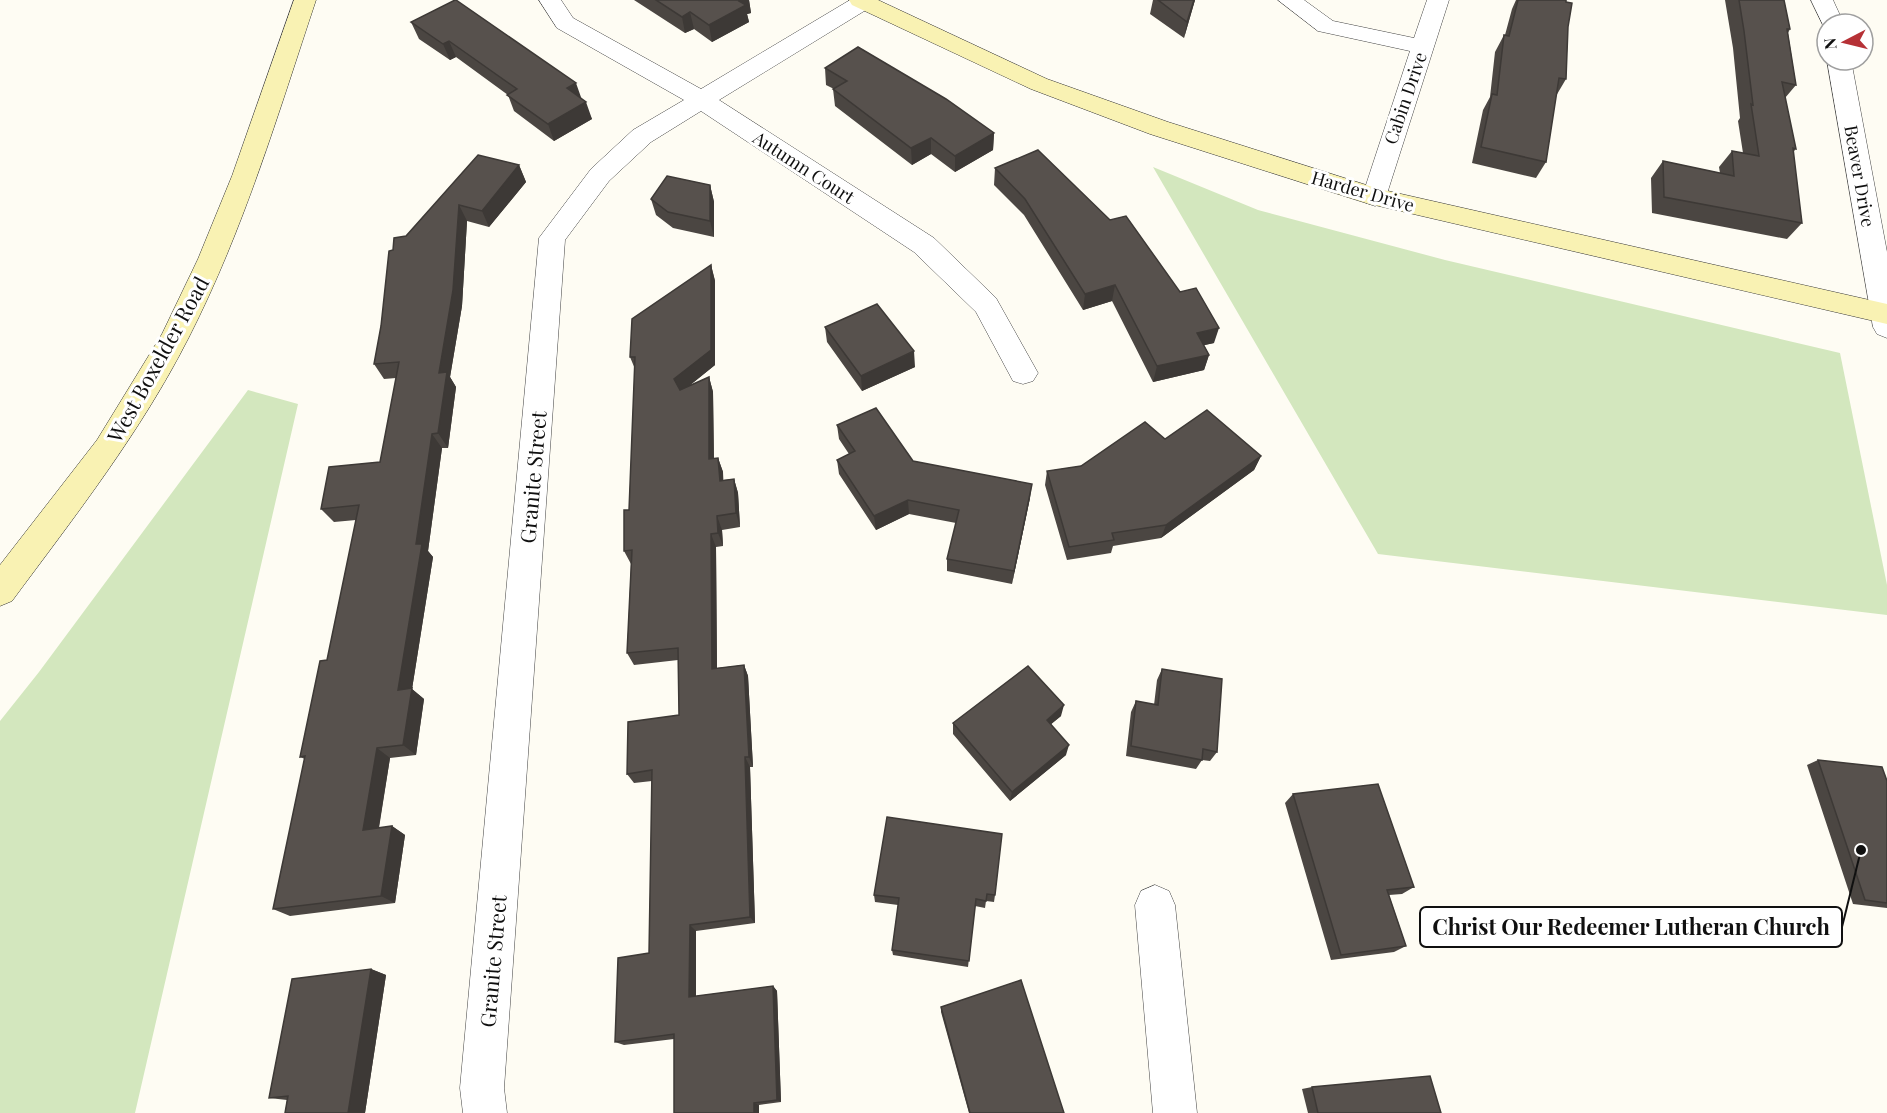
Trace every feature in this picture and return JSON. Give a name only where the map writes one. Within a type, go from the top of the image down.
[{"type":"street","name":"West Boxelder Road","points":[[0,591],[108,449],[175,337],[212,259],[245,176],[305,0]]},
{"type":"street","name":"Autumn Court","points":[[550,0],[565,23],[702,100],[924,245],[986,305],[1023,373]]},
{"type":"street","points":[[1288,0],[1326,26],[1423,47]]},
{"type":"street","name":"Cabin Drive","points":[[1375,197],[1438,0]]},
{"type":"street","name":"Granite Street","points":[[485,1113],[483,1076],[552,238],[608,168],[642,136],[863,1]]},
{"type":"street","name":"Harder Drive","points":[[863,1],[1039,84],[1159,129],[1375,197],[1886,318]]},
{"type":"street","name":"Beaver Drive","points":[[1841,72],[1886,318]]},
{"type":"street","points":[[1155,905],[1175,1113]]},
{"type":"green space","points":[[1153,167],[1258,210],[1445,260],[1840,353],[1887,585],[1887,615],[1378,554]]},
{"type":"green space","points":[[248,390],[298,404],[135,1113],[0,1113],[0,721],[39,672]]},
{"type":"building","points":[[456,0],[576,83],[567,88],[586,102],[548,124],[507,95],[517,89],[449,41],[443,44],[411,22]]},
{"type":"building","points":[[656,0],[740,0],[746,5],[709,25],[690,12],[682,17]]},
{"type":"building","points":[[1158,0],[1194,0],[1187,22]]},
{"type":"building","points":[[1518,0],[1566,0],[1572,3],[1568,27],[1566,79],[1559,78],[1546,162],[1481,147],[1492,94],[1497,95],[1504,35],[1509,36]]},
{"type":"building","points":[[1739,0],[1784,0],[1790,29],[1787,29],[1796,85],[1782,82],[1796,149],[1793,148],[1802,223],[1664,197],[1663,161],[1734,176],[1732,151],[1759,156]]},
{"type":"building","points":[[858,47],[946,99],[994,133],[955,156],[931,138],[911,148],[833,89],[847,81],[825,68]]},
{"type":"building","points":[[1038,150],[1110,220],[1126,216],[1180,292],[1196,288],[1219,328],[1197,333],[1209,355],[1157,366],[1115,285],[1085,294],[1025,199],[995,168]]},
{"type":"building","points":[[478,155],[519,165],[482,211],[459,205],[453,290],[439,373],[447,372],[438,433],[432,434],[416,544],[422,544],[398,690],[412,688],[403,745],[377,748],[363,830],[392,826],[381,896],[273,909],[305,756],[300,757],[320,661],[327,660],[359,505],[321,509],[329,467],[380,462],[399,362],[374,364],[381,326],[389,251],[393,250],[394,238],[406,236]]},
{"type":"building","points":[[667,176],[710,185],[710,221],[668,212],[651,199]]},
{"type":"building","points":[[711,265],[711,350],[674,379],[680,390],[709,377],[709,459],[718,458],[720,481],[734,479],[736,513],[717,516],[718,533],[711,534],[712,669],[744,665],[749,757],[745,757],[750,917],[690,925],[689,997],[773,986],[777,1100],[754,1103],[754,1113],[674,1113],[674,1034],[615,1042],[618,958],[649,953],[652,770],[627,774],[628,722],[679,715],[678,648],[627,653],[632,550],[624,551],[624,510],[629,510],[635,357],[630,357],[632,319]]},
{"type":"building","points":[[877,304],[914,351],[861,376],[825,327]]},
{"type":"building","points":[[876,408],[913,461],[1032,484],[1014,571],[947,559],[959,510],[908,500],[874,516],[837,460],[855,451],[837,425]]},
{"type":"building","points":[[1207,410],[1261,456],[1166,525],[1112,533],[1114,540],[1069,547],[1047,471],[1081,466],[1145,422],[1165,439]]},
{"type":"building","points":[[1028,666],[1064,705],[1047,720],[1069,745],[1012,792],[953,723]]},
{"type":"building","points":[[1162,669],[1222,679],[1217,752],[1203,749],[1202,760],[1131,746],[1136,701],[1158,705]]},
{"type":"building","points":[[1818,760],[1882,767],[1887,781],[1887,903],[1865,900]]},
{"type":"building","points":[[1378,784],[1414,887],[1387,890],[1406,946],[1341,955],[1293,794]]},
{"type":"building","points":[[887,817],[1002,834],[995,895],[987,894],[986,901],[976,899],[969,961],[892,950],[899,898],[874,895]]},
{"type":"building","points":[[371,969],[348,1113],[285,1113],[288,1096],[269,1098],[292,979]]},
{"type":"building","points":[[1021,980],[1064,1113],[970,1113],[941,1007]]},
{"type":"building","points":[[1430,1076],[1441,1113],[1318,1113],[1312,1087]]},
{"type":"place","name":"Christ Our Redeemer Lutheran Church","points":[[1861,850]]}]
